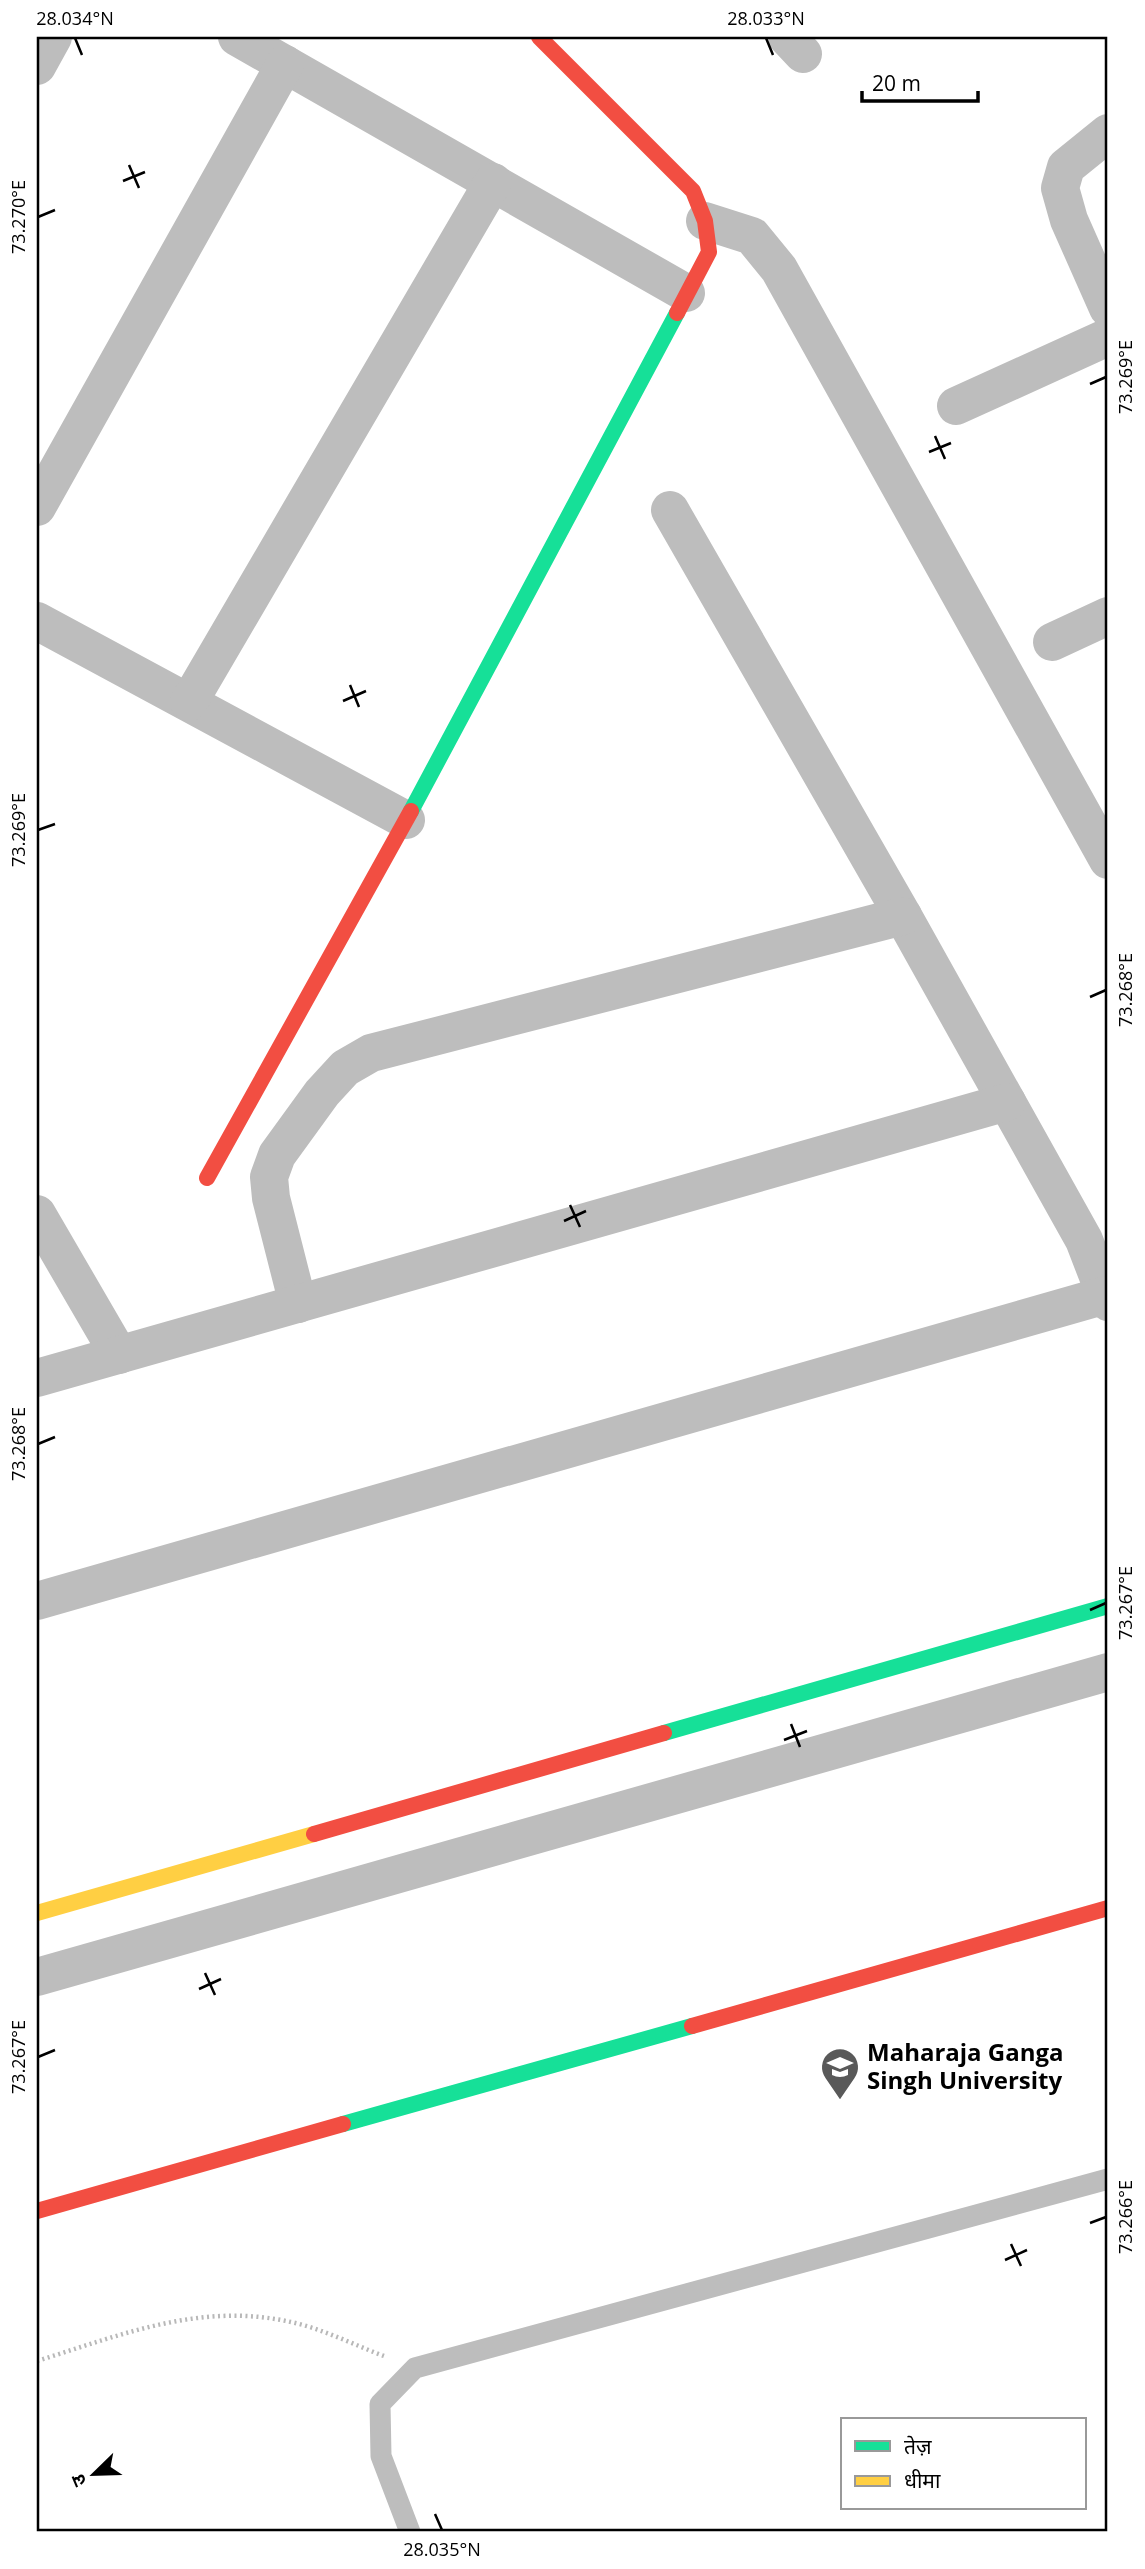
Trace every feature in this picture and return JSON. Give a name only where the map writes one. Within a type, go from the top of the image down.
[{"type":"street","points":[[37,66],[53,37]]},
{"type":"street","points":[[237,37],[687,293]]},
{"type":"street","points":[[207,1178],[406,820],[709,252],[705,221],[694,191],[539,37]]},
{"type":"street","points":[[37,507],[285,64]]},
{"type":"street","points":[[1108,133],[1066,167],[1060,188],[1069,220],[1108,308]]},
{"type":"street","points":[[188,702],[493,183]]},
{"type":"street","points":[[705,221],[752,236],[779,269],[1108,860]]},
{"type":"street","points":[[956,406],[1108,337]]},
{"type":"street","points":[[37,1601],[1107,1298],[1084,1240],[903,916],[670,510]]},
{"type":"street","points":[[1052,642],[1108,616]]},
{"type":"street","points":[[37,621],[406,820]]},
{"type":"street","points":[[298,1304],[271,1198],[269,1177],[277,1155],[322,1093],[345,1068],[371,1053],[903,916]]},
{"type":"street","points":[[37,1378],[1007,1102]]},
{"type":"street","points":[[37,1214],[119,1355]]},
{"type":"street","points":[[37,1913],[1108,1606]]},
{"type":"street","points":[[37,1978],[1108,1672]]},
{"type":"street","points":[[37,2211],[1108,1908]]},
{"type":"lane","points":[[410,2532],[381,2456],[380,2404],[415,2368],[1108,2179]]},
{"type":"path","points":[[37,2361],[137,2330],[191,2317],[243,2315],[303,2325],[415,2368]]},
{"type":"traffic: fast","points":[[411,811],[677,313]]},
{"type":"traffic: fast","points":[[664,1733],[1108,1606]]},
{"type":"traffic: fast","points":[[343,2124],[692,2026]]},
{"type":"traffic: slow","points":[[37,1913],[314,1834]]},
{"type":"traffic: jam","points":[[539,37],[693,191],[705,221],[709,252],[677,313]]},
{"type":"traffic: jam","points":[[207,1178],[411,811]]},
{"type":"traffic: jam","points":[[314,1834],[664,1733]]},
{"type":"traffic: jam","points":[[692,2026],[1108,1908]]},
{"type":"traffic: jam","points":[[37,2211],[343,2124]]},
{"type":"place","name":"Maharaja Ganga Singh University","points":[[840,2101]]}]
